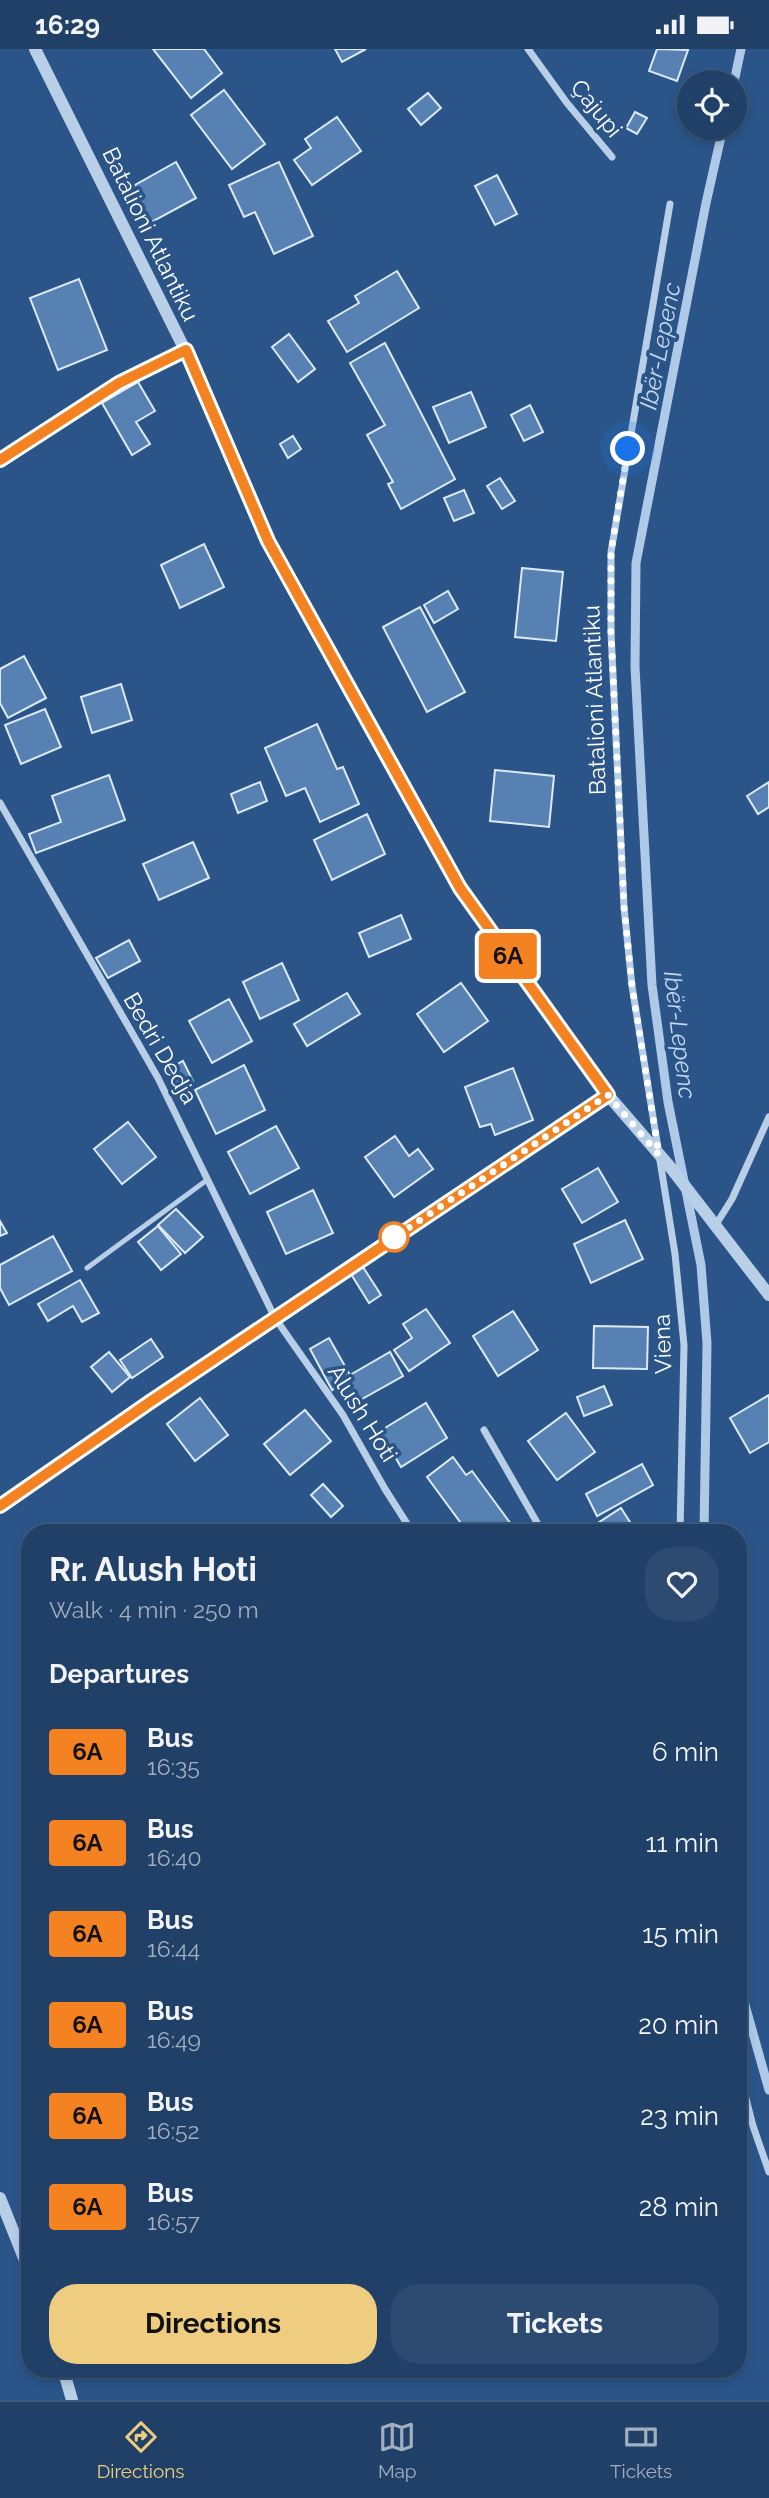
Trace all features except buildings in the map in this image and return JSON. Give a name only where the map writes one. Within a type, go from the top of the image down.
[{"type":"street","name":"Batalioni Atlantiku","points":[[35,49],[186,350],[268,541],[460,888],[608,1095],[671,1168],[769,1295]]},
{"type":"street","name":"Çajupi","points":[[528,49],[612,157]]},
{"type":"street","name":"Batalioni Atlantiku","points":[[659,1155],[632,986],[624,907],[611,632],[611,552],[670,204]]},
{"type":"street","points":[[0,460],[119,383],[186,350]]},
{"type":"street","name":"Bedri Dedja","points":[[0,803],[158,1078],[275,1318]]},
{"type":"street","points":[[0,1506],[608,1095]]},
{"type":"street","points":[[715,1226],[732,1199],[769,1117]]},
{"type":"street","name":"Viena","points":[[659,1155],[675,1254],[684,1345],[680,1524]]},
{"type":"street","name":"Alush Hoti","points":[[275,1318],[342,1415],[407,1524]]},
{"type":"street","points":[[484,1430],[537,1524]]},
{"type":"street","points":[[747,2102],[769,2172]]},
{"type":"street","points":[[0,2198],[21,2250]]},
{"type":"street","points":[[66,2378],[72,2400]]},
{"type":"lane","points":[[87,1268],[207,1181]]},
{"type":"waterway","name":"Ibër-Lepenc","points":[[737,70],[741,49]]},
{"type":"waterway","name":"Ibër-Lepenc","points":[[704,1524],[707,1343],[701,1265],[668,1102],[652,985],[635,667],[636,563],[720,140]]},
{"type":"waterway","name":"Ibër-Lepenc","points":[[747,2012],[769,2090]]},
{"type":"bus line","name":"6A","points":[[0,460],[119,383],[186,350],[268,541],[460,888],[608,1095],[150,1402],[0,1506]]},
{"type":"route","points":[[394,1237],[386,1243],[608,1095],[659,1155],[632,986],[624,907],[611,632],[611,552],[628,449]]}]
